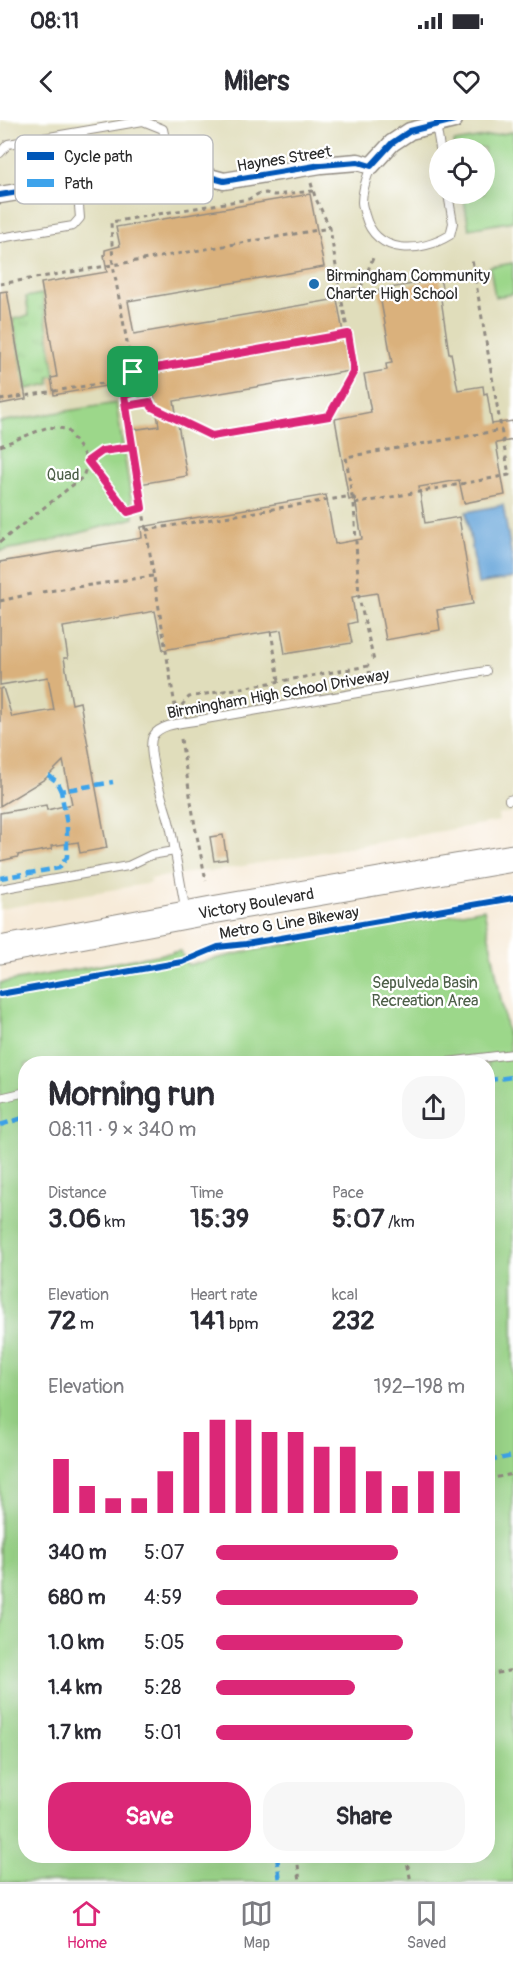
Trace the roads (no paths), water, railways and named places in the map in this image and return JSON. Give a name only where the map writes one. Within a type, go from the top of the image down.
[{"type":"main road","name":"Victory Boulevard","points":[[0,950],[513,858]]},
{"type":"street","points":[[371,166],[392,143],[410,132],[454,120]]},
{"type":"street","name":"Haynes Street","points":[[213,178],[224,181],[321,165],[358,162],[371,166]]},
{"type":"lane","points":[[61,135],[143,121],[163,129],[164,135]]},
{"type":"lane","points":[[436,124],[438,138]]},
{"type":"lane","points":[[0,153],[8,144],[15,143]]},
{"type":"lane","points":[[371,166],[365,183],[362,203],[368,224],[379,239],[398,248],[418,247],[438,242],[450,234],[453,224],[450,204]]},
{"type":"lane","points":[[0,238],[73,226],[80,218],[79,204]]},
{"type":"lane","name":"Birmingham High School Driveway","points":[[186,915],[175,851],[166,809],[159,793],[151,746],[152,738],[157,732],[164,728],[200,720],[486,671]]},
{"type":"lane","points":[[0,889],[128,866],[151,855],[175,851]]},
{"type":"lane","points":[[495,1056],[513,1054]]},
{"type":"lane","points":[[0,1098],[18,1094]]},
{"type":"water","points":[[503,505],[513,564],[513,578],[478,584],[466,512]]},
{"type":"place","name":"Birmingham Community Charter High School","points":[[314,284]]},
{"type":"park label","name":"Quad","points":[[63,474]]},
{"type":"park label","name":"Sepulveda Basin Recreation Area","points":[[425,991]]}]
